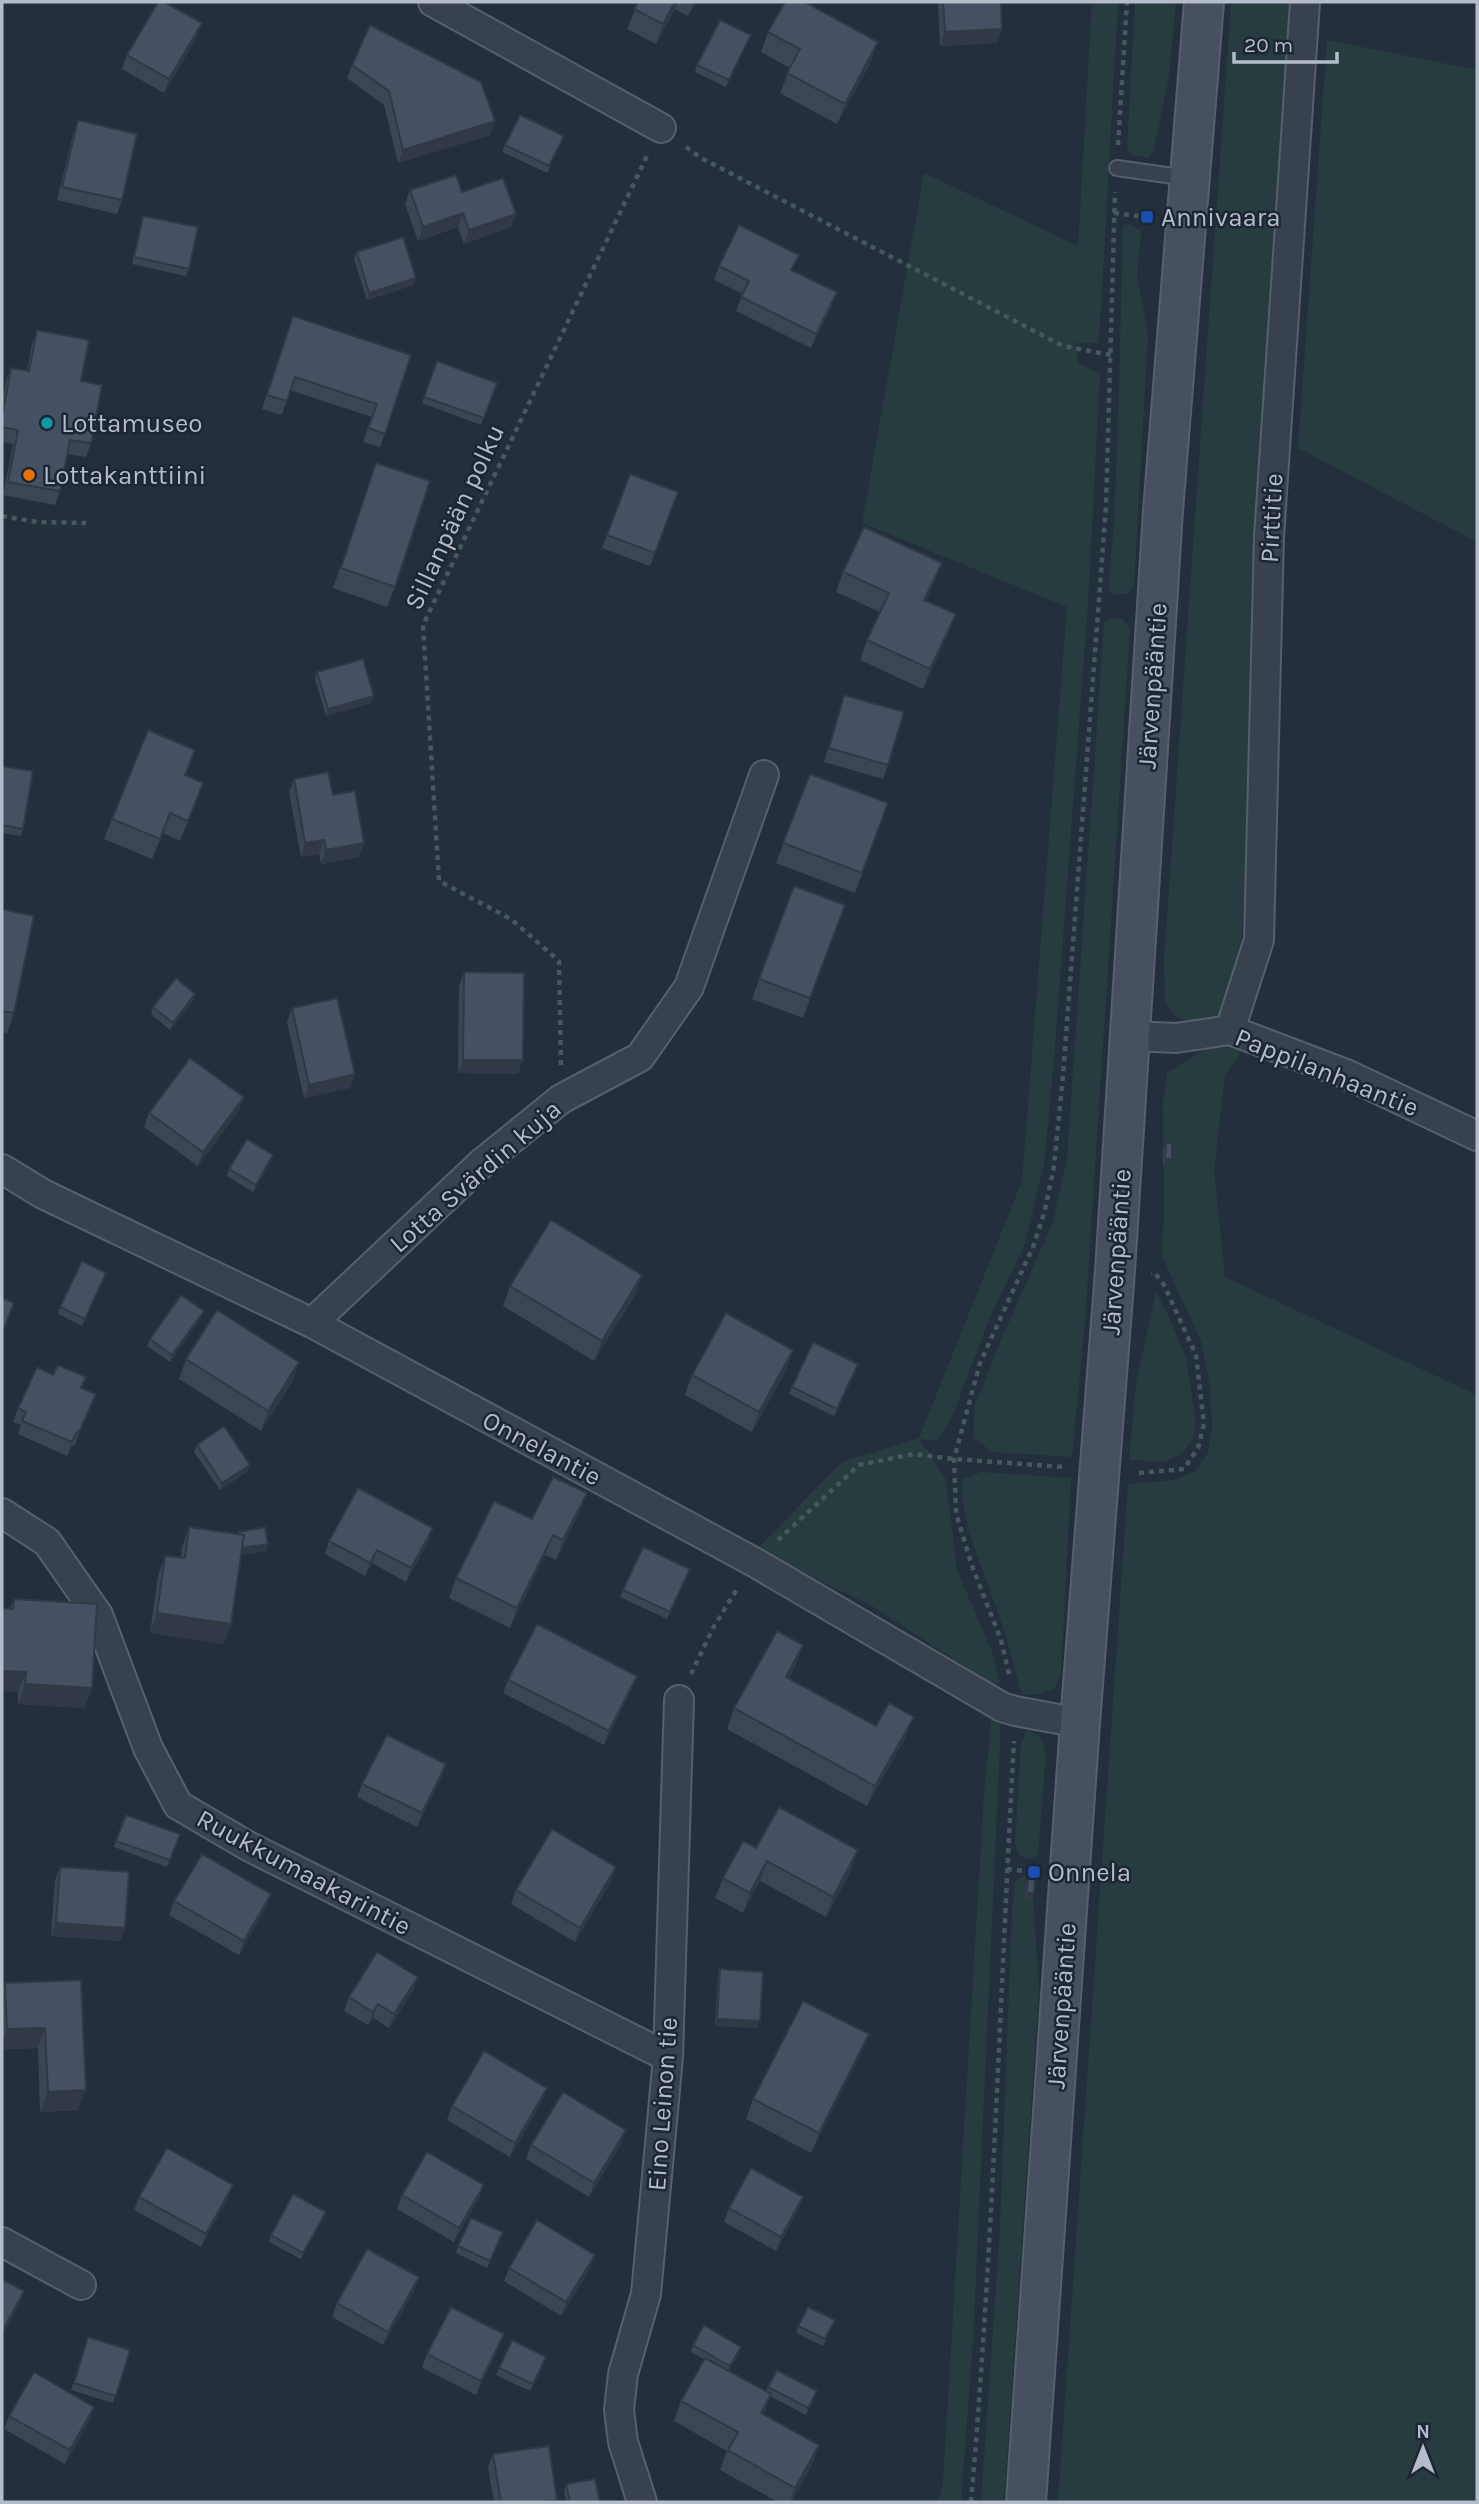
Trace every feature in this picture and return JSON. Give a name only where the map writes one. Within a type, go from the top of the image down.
[{"type":"main road","name":"Järvenpääntie","points":[[1026,2502],[1080,1723],[1115,1271],[1163,511],[1204,2]]},
{"type":"street","points":[[433,2],[661,128]]},
{"type":"street","name":"Pirttitie","points":[[1230,1030],[1259,940],[1269,537],[1305,2]]},
{"type":"street","name":"Lotta Svärdin kuja","points":[[312,1323],[482,1163],[561,1099],[640,1057],[689,988],[764,775]]},
{"type":"street","name":"Pappilanhaantie","points":[[1130,1036],[1176,1038],[1230,1030],[1346,1074],[1477,1136]]},
{"type":"street","name":"Onnelantie","points":[[2,1169],[43,1194],[312,1323],[754,1562],[1002,1707],[1080,1723]]},
{"type":"street","name":"Ruukkumaakarintie","points":[[2,1513],[47,1542],[98,1615],[148,1748],[178,1805],[248,1846],[668,2057]]},
{"type":"street","name":"Eino Leinon tie","points":[[642,2502],[623,2442],[619,2410],[623,2374],[646,2294],[668,2057],[679,1700]]},
{"type":"street","points":[[2,2242],[80,2285]]},
{"type":"lane","points":[[1117,168],[1189,178]]},
{"type":"path","name":"Sillanpään polku","points":[[561,1099],[559,961],[511,919],[439,881],[423,625],[661,128]]},
{"type":"path","points":[[661,128],[701,158],[1063,346],[1111,355],[1106,506],[1054,1166],[1045,1210],[1033,1247],[980,1363],[954,1459],[956,1513],[972,1566],[1001,1640],[1015,1711],[992,2201],[982,2379],[971,2502]]},
{"type":"path","points":[[1114,213],[1147,217]]},
{"type":"path","points":[[2,516],[37,522],[86,523]]},
{"type":"path","points":[[1115,1271],[1155,1273],[1164,1285],[1196,1354],[1204,1424],[1198,1448],[1184,1469],[1139,1474]]},
{"type":"path","points":[[954,1459],[1070,1467]]},
{"type":"path","points":[[1007,1869],[1034,1872]]},
{"type":"green space","points":[[1092,2],[1118,2],[1099,343],[1075,343],[1078,363],[1100,374],[1088,603],[1044,1165],[1025,1244],[988,1322],[952,1417],[938,1441],[919,1439],[946,1479],[957,1570],[992,1652],[1000,1682],[995,1686],[869,1604],[755,1551],[842,1462],[919,1438],[1022,1181],[1067,607],[862,523],[924,173],[1078,246]]},
{"type":"green space","points":[[1135,2],[1176,2],[1169,76],[1153,152],[1149,158],[1130,155],[1127,148]]},
{"type":"green space","points":[[1231,2],[1296,2],[1240,967],[1223,1013],[1196,1023],[1176,1017],[1165,1002],[1164,960]]},
{"type":"green space","points":[[1327,40],[1477,70],[1477,542],[1298,448]]},
{"type":"green space","points":[[1123,225],[1132,225],[1141,231],[1137,275],[1148,334],[1134,587],[1129,593],[1116,595],[1108,590],[1114,523]]},
{"type":"green space","points":[[1110,617],[1123,619],[1130,629],[1085,1322],[1072,1457],[992,1452],[974,1438],[974,1408],[1053,1222],[1067,1158],[1104,623]]},
{"type":"green space","points":[[1242,1047],[1238,1058],[1225,1075],[1214,1171],[1225,1277],[1477,1395],[1477,2502],[1058,2502],[1128,1484],[1174,1480],[1195,1471],[1208,1453],[1212,1428],[1210,1385],[1201,1341],[1162,1256],[1163,1103],[1167,1073],[1206,1048]]},
{"type":"green space","points":[[1156,1292],[1186,1357],[1196,1423],[1193,1439],[1181,1454],[1164,1462],[1129,1460],[1136,1383]]},
{"type":"green space","points":[[981,1472],[1071,1478],[1061,1673],[1054,1689],[1041,1694],[1022,1695],[1001,1621],[969,1531],[962,1495],[963,1479]]},
{"type":"green space","points":[[992,1712],[1001,1721],[973,2342],[961,2502],[938,2502],[943,2482],[984,1794]]},
{"type":"green space","points":[[1027,1730],[1040,1738],[1046,1753],[1038,1854],[1030,1860],[1020,1856],[1015,1844],[1021,1744]]},
{"type":"green space","points":[[1023,1876],[1032,1879],[1039,1992],[1004,2502],[981,2502],[1000,2228],[1012,1911],[1015,1881]]},
{"type":"building","points":[[158,2],[164,2],[202,23],[169,79],[127,55]]},
{"type":"building","points":[[638,2],[675,2],[663,24],[634,9]]},
{"type":"building","points":[[785,2],[805,2],[878,42],[845,104],[787,73],[800,49],[768,32]]},
{"type":"building","points":[[943,2],[1001,2],[1002,29],[945,32]]},
{"type":"building","points":[[720,20],[751,35],[729,80],[697,65]]},
{"type":"building","points":[[370,25],[481,82],[495,121],[403,150],[389,91],[352,65]]},
{"type":"building","points":[[520,115],[564,136],[549,166],[505,145]]},
{"type":"building","points":[[78,120],[137,134],[122,200],[62,187]]},
{"type":"building","points":[[456,175],[462,192],[503,178],[516,214],[469,230],[463,213],[423,227],[410,190]]},
{"type":"building","points":[[143,216],[198,227],[189,269],[134,257]]},
{"type":"building","points":[[739,225],[799,255],[791,270],[837,292],[816,334],[741,297],[749,281],[719,266]]},
{"type":"building","points":[[403,237],[416,278],[369,293],[357,252]]},
{"type":"building","points":[[293,316],[411,355],[385,434],[368,428],[377,404],[295,377],[287,401],[267,395]]},
{"type":"building","name":"Lottamuseo","points":[[37,330],[89,340],[81,381],[102,385],[91,443],[70,440],[60,491],[8,482],[18,430],[2,427],[11,368],[29,371]]},
{"type":"building","points":[[437,361],[497,383],[484,418],[424,397]]},
{"type":"building","points":[[376,463],[430,481],[395,587],[341,568]]},
{"type":"building","points":[[630,474],[678,492],[655,553],[607,535]]},
{"type":"building","points":[[864,527],[942,563],[924,600],[956,614],[930,669],[867,640],[889,593],[843,572]]},
{"type":"building","points":[[363,659],[374,696],[328,709],[317,672]]},
{"type":"building","points":[[844,695],[904,712],[888,765],[829,748]]},
{"type":"building","points":[[148,730],[195,750],[185,775],[203,783],[188,821],[170,813],[160,839],[112,819]]},
{"type":"building","points":[[2,766],[33,771],[23,829],[2,825]]},
{"type":"building","points":[[328,772],[333,795],[355,791],[364,843],[326,850],[324,840],[305,843],[294,779]]},
{"type":"building","points":[[810,774],[888,803],[862,873],[783,843]]},
{"type":"building","points":[[794,886],[845,905],[810,998],[759,979]]},
{"type":"building","points":[[2,909],[34,916],[14,1013],[2,1011]]},
{"type":"building","points":[[464,972],[524,973],[523,1060],[463,1060]]},
{"type":"building","points":[[176,978],[195,994],[173,1023],[153,1007]]},
{"type":"building","points":[[337,998],[355,1074],[309,1085],[292,1008]]},
{"type":"building","points":[[190,1058],[244,1097],[203,1152],[149,1113]]},
{"type":"building","points":[[247,1139],[273,1155],[256,1185],[229,1169]]},
{"type":"building","points":[[1166,1143],[1172,1143],[1172,1159],[1165,1159]]},
{"type":"building","points":[[551,1220],[642,1275],[602,1341],[510,1286]]},
{"type":"building","points":[[82,1261],[106,1273],[85,1319],[60,1307]]},
{"type":"building","points":[[181,1295],[204,1311],[172,1355],[150,1339]]},
{"type":"building","points":[[2,1298],[14,1303],[2,1333]]},
{"type":"building","points":[[217,1310],[299,1362],[268,1411],[186,1359]]},
{"type":"building","points":[[726,1313],[793,1350],[759,1412],[692,1375]]},
{"type":"building","points":[[813,1342],[858,1364],[837,1409],[792,1387]]},
{"type":"building","points":[[58,1365],[86,1377],[81,1388],[96,1394],[72,1442],[22,1421],[26,1412],[18,1408],[37,1367],[53,1375]]},
{"type":"building","points":[[224,1426],[250,1465],[222,1483],[197,1445]]},
{"type":"building","points":[[553,1477],[587,1493],[563,1540],[553,1535],[517,1608],[456,1578],[494,1501],[532,1519]]},
{"type":"building","points":[[358,1488],[433,1528],[411,1568],[377,1550],[370,1563],[329,1541]]},
{"type":"building","points":[[189,1527],[244,1535],[231,1624],[157,1613],[165,1556],[185,1558]]},
{"type":"building","points":[[265,1527],[268,1544],[242,1548],[244,1535],[239,1532]]},
{"type":"building","points":[[643,1547],[690,1569],[670,1612],[623,1590]]},
{"type":"building","points":[[14,1599],[97,1604],[92,1688],[25,1684],[26,1672],[2,1671],[2,1608],[13,1609]]},
{"type":"building","points":[[537,1624],[637,1676],[609,1731],[508,1680]]},
{"type":"building","points":[[777,1631],[803,1645],[786,1677],[876,1726],[889,1703],[914,1717],[875,1786],[734,1708]]},
{"type":"building","points":[[387,1735],[446,1764],[422,1813],[362,1784]]},
{"type":"building","points":[[779,1807],[858,1850],[833,1897],[767,1861],[750,1893],[723,1878],[743,1841],[756,1848]]},
{"type":"building","points":[[126,1815],[180,1834],[170,1860],[116,1841]]},
{"type":"building","points":[[552,1829],[616,1867],[580,1928],[516,1890]]},
{"type":"building","points":[[202,1854],[271,1894],[244,1941],[174,1901]]},
{"type":"building","points":[[60,1867],[129,1872],[125,1928],[56,1923]]},
{"type":"building","points":[[1028,1877],[1035,1878],[1034,1893],[1027,1893]]},
{"type":"building","points":[[377,1952],[418,1977],[394,2014],[378,2004],[373,2012],[349,1997]]},
{"type":"building","points":[[720,1969],[763,1972],[760,2021],[717,2019]]},
{"type":"building","points":[[81,1980],[86,2090],[48,2092],[45,2028],[7,2029],[5,1983]]},
{"type":"building","points":[[803,2001],[869,2034],[819,2133],[753,2099]]},
{"type":"building","points":[[484,2051],[547,2088],[515,2143],[452,2106]]},
{"type":"building","points":[[563,2092],[626,2130],[594,2183],[531,2145]]},
{"type":"building","points":[[167,2148],[233,2185],[206,2234],[139,2197]]},
{"type":"building","points":[[427,2152],[484,2185],[459,2228],[402,2195]]},
{"type":"building","points":[[751,2168],[803,2197],[781,2237],[729,2208]]},
{"type":"building","points":[[293,2194],[326,2212],[303,2253],[271,2235]]},
{"type":"building","points":[[471,2218],[503,2232],[490,2261],[458,2246]]},
{"type":"building","points":[[537,2220],[595,2255],[566,2302],[509,2268]]},
{"type":"building","points":[[367,2249],[419,2277],[388,2332],[337,2303]]},
{"type":"building","points":[[2,2279],[24,2291],[2,2332]]},
{"type":"building","points":[[451,2307],[504,2334],[481,2381],[427,2354]]},
{"type":"building","points":[[808,2307],[835,2320],[825,2339],[798,2326]]},
{"type":"building","points":[[704,2325],[741,2347],[730,2366],[693,2345]]},
{"type":"building","points":[[88,2337],[130,2350],[116,2396],[74,2383]]},
{"type":"building","points":[[512,2340],[546,2357],[533,2384],[499,2368]]},
{"type":"building","points":[[705,2358],[771,2394],[761,2413],[819,2445],[795,2488],[728,2450],[738,2432],[681,2401]]},
{"type":"building","points":[[777,2370],[817,2391],[808,2408],[768,2387]]},
{"type":"building","points":[[34,2372],[94,2407],[70,2450],[9,2416]]},
{"type":"building","points":[[549,2446],[557,2500],[501,2502],[493,2454]]},
{"type":"building","points":[[595,2479],[600,2502],[570,2502],[566,2484]]},
{"type":"place","name":"Annivaara","points":[[1147,217]]},
{"type":"place","name":"Lottamuseo","points":[[47,423]]},
{"type":"place","name":"Lottakanttiini","points":[[29,475]]},
{"type":"place","name":"Onnela","points":[[1034,1872]]}]
